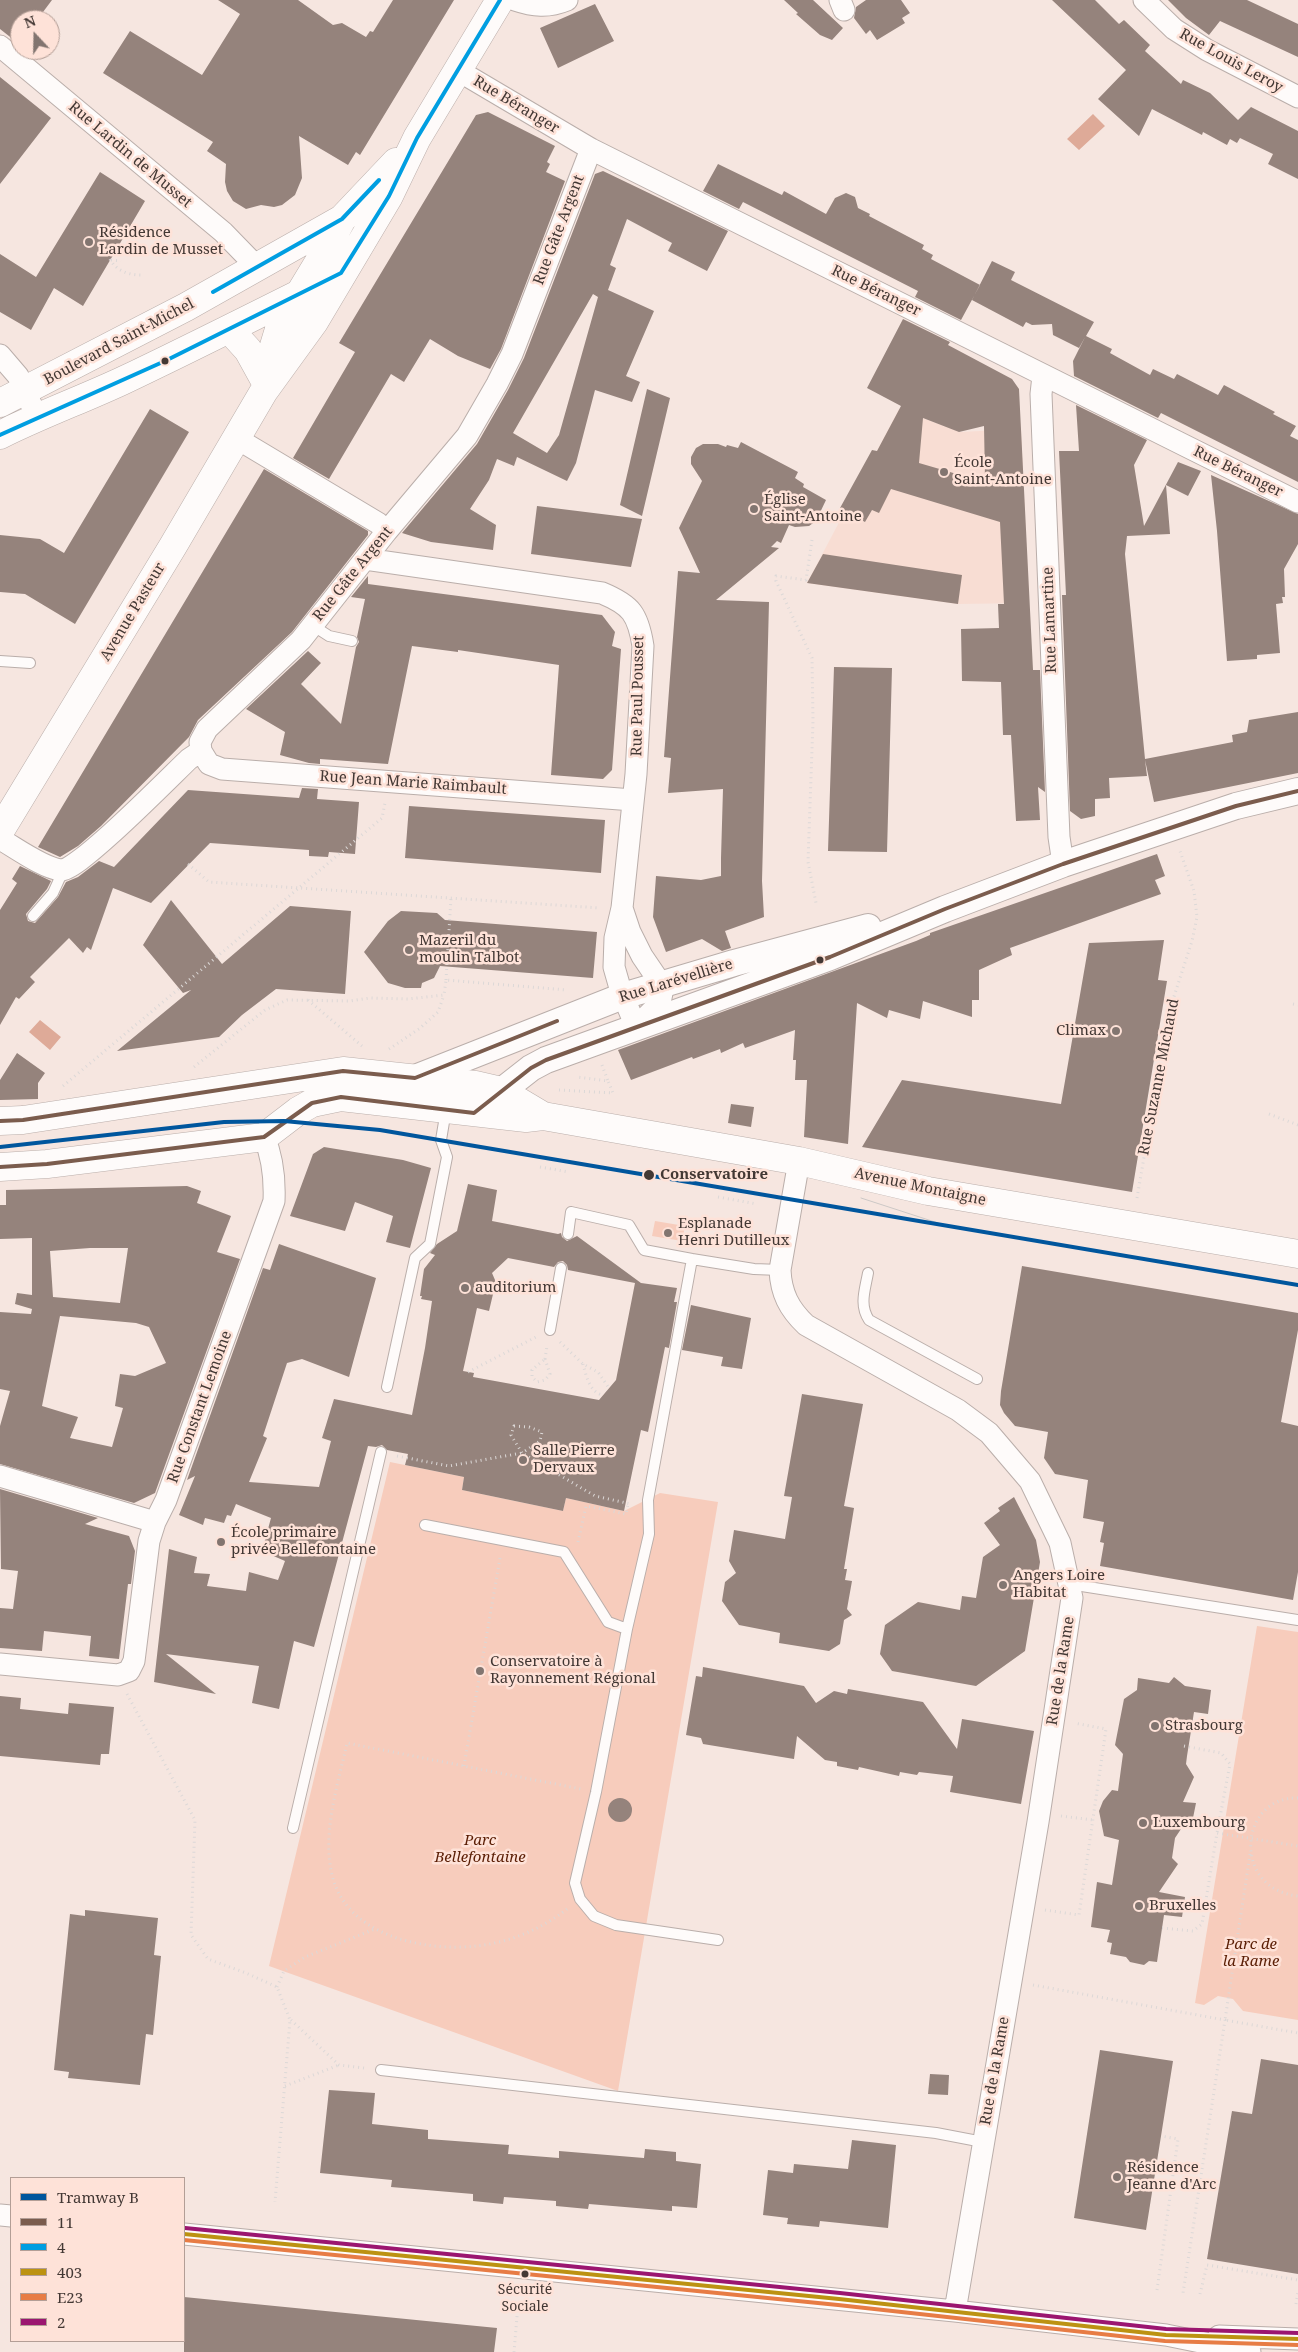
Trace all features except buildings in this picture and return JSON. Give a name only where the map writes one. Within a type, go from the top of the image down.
[{"type":"main road","name":"Avenue Pasteur","points":[[264,385],[290,356],[314,322],[341,273],[389,196],[417,138],[500,0]]},
{"type":"main road","name":"Avenue Pasteur","points":[[0,831],[10,806],[173,546],[236,438],[264,385],[280,326],[293,300],[323,255],[342,219],[417,138]]},
{"type":"main road","name":"Boulevard Saint-Michel","points":[[0,404],[186,307],[342,219]]},
{"type":"main road","points":[[257,267],[293,300],[299,322],[290,356]]},
{"type":"main road","points":[[293,300],[341,273]]},
{"type":"main road","name":"Boulevard Saint-Michel","points":[[0,435],[36,417],[100,391],[293,300]]},
{"type":"main road","points":[[229,329],[248,350],[264,385]]},
{"type":"main road","name":"Avenue Montaigne","points":[[0,1120],[23,1120],[343,1071],[475,1085],[501,1091],[542,1116]]},
{"type":"main road","name":"Avenue Montaigne","points":[[264,1137],[298,1111],[325,1099],[342,1097],[526,1118],[542,1116],[799,1161],[928,1191],[1298,1254]]},
{"type":"main road","points":[[0,1167],[47,1164],[264,1137]]},
{"type":"street","points":[[515,0],[534,7],[558,4],[566,0]]},
{"type":"street","name":"Rue Louis Leroy","points":[[1144,0],[1174,29],[1207,50],[1298,97]]},
{"type":"street","name":"Rue Lardin de Musset","points":[[0,46],[223,232],[257,267]]},
{"type":"street","name":"Rue Béranger","points":[[459,71],[591,149],[1298,502]]},
{"type":"street","name":"Rue Gâte Argent","points":[[200,751],[200,742],[207,729],[301,640],[387,531],[466,436],[501,377],[591,149]]},
{"type":"street","points":[[0,355],[18,376],[36,417]]},
{"type":"street","name":"Rue Lamartine","points":[[1043,376],[1042,414],[1059,827],[1063,864]]},
{"type":"street","points":[[236,438],[378,523],[387,531]]},
{"type":"street","name":"Rue Paul Pousset","points":[[365,559],[602,593],[621,601],[633,612],[640,626],[643,646],[633,800],[612,908],[615,938],[614,967],[623,996],[636,1027]]},
{"type":"street","points":[[0,838],[51,868],[63,871],[71,868],[93,851],[189,759],[200,751]]},
{"type":"street","name":"Rue Jean Marie Raimbault","points":[[200,751],[209,764],[222,768],[633,800]]},
{"type":"street","name":"Rue Larévellière","points":[[474,1113],[531,1068],[546,1060],[636,1027],[751,971],[944,909],[1063,864],[1236,806],[1298,791]]},
{"type":"street","name":"Rue Paul Pousset","points":[[612,908],[630,932],[642,956],[661,984]]},
{"type":"street","name":"Rue Larévellière","points":[[415,1078],[623,996],[661,984],[751,971]]},
{"type":"street","points":[[636,1027],[660,1003],[661,984]]},
{"type":"street","name":"Rue Constant Lemoine","points":[[0,1664],[118,1674],[129,1671],[134,1661],[149,1541],[155,1522],[166,1500],[274,1201],[275,1178],[272,1155],[264,1137]]},
{"type":"street","name":"Rue de la Rame","points":[[799,1161],[780,1270],[780,1282],[789,1306],[806,1324],[958,1410],[989,1433],[1030,1481],[1060,1543],[1072,1598],[1038,1822],[955,2311]]},
{"type":"street","points":[[0,1476],[155,1522]]},
{"type":"street","points":[[185,2234],[955,2311],[1166,2335],[1250,2352]]},
{"type":"street","points":[[1166,2335],[1272,2336],[1298,2339]]},
{"type":"lane","points":[[312,624],[329,636],[352,641]]},
{"type":"lane","points":[[0,661],[30,663]]},
{"type":"lane","points":[[33,916],[53,894],[63,871]]},
{"type":"lane","points":[[387,1387],[415,1258],[430,1244],[447,1157],[440,1140],[446,1109]]},
{"type":"lane","points":[[568,1234],[571,1212],[629,1224],[644,1250],[754,1269],[780,1270]]},
{"type":"lane","points":[[692,1259],[648,1500],[649,1534],[627,1630],[596,1792],[575,1883],[580,1899],[594,1916],[616,1925],[718,1940]]},
{"type":"lane","points":[[550,1330],[561,1268]]},
{"type":"lane","points":[[868,1273],[862,1302],[863,1312],[869,1320],[977,1379]]},
{"type":"lane","points":[[293,1828],[381,1452]]},
{"type":"lane","points":[[426,1525],[564,1552],[608,1622],[627,1630]]},
{"type":"lane","points":[[1069,1584],[1298,1620]]},
{"type":"lane","points":[[381,2070],[936,2133],[983,2142]]},
{"type":"path","points":[[121,261],[110,260],[113,265],[129,275],[141,275]]},
{"type":"path","points":[[812,540],[806,580],[776,576],[776,581],[812,658],[813,721],[808,862],[816,902]]},
{"type":"path","points":[[58,1090],[382,818],[386,799]]},
{"type":"path","name":"Rue Suzanne Michaud","points":[[1137,1198],[1169,1012],[1192,941],[1197,917],[1194,891],[1177,842]]},
{"type":"path","points":[[188,864],[209,882],[612,908]]},
{"type":"path","points":[[386,1053],[392,1046],[418,1030],[438,1012],[444,995],[446,980],[451,898]]},
{"type":"path","points":[[446,980],[573,990]]},
{"type":"path","points":[[191,1070],[265,1010],[287,1000],[350,1001],[370,998],[408,999],[444,995]]},
{"type":"path","points":[[308,1000],[366,1049]]},
{"type":"path","points":[[1293,1004],[1298,1005]]},
{"type":"path","points":[[572,1076],[608,1081],[615,1100]]},
{"type":"path","points":[[551,1090],[613,1093]]},
{"type":"path","points":[[1269,1114],[1298,1124]]},
{"type":"path","points":[[540,1167],[569,1172]]},
{"type":"path","points":[[718,1197],[757,1204]]},
{"type":"path","points":[[468,1372],[550,1330],[583,1364],[598,1372],[609,1388]]},
{"type":"path","points":[[544,1359],[550,1374],[545,1380],[537,1382],[532,1377],[532,1370],[544,1359]]},
{"type":"path","points":[[583,1364],[587,1380],[598,1394],[602,1395]]},
{"type":"path","points":[[407,1458],[449,1466],[522,1453],[540,1440],[542,1432],[529,1427],[514,1426],[511,1435],[522,1453],[595,1496],[627,1504],[626,1514],[586,1506],[578,1541],[574,1544]]},
{"type":"path","points":[[464,1766],[498,1572]]},
{"type":"path","points":[[127,1694],[195,1820],[191,1935],[208,1959],[246,1972],[277,1987],[290,2020],[339,2066]]},
{"type":"path","points":[[1037,1908],[1079,1914],[1106,1729],[1067,1722]]},
{"type":"path","points":[[580,1899],[555,1917],[521,1935],[476,1946],[450,1947],[425,1945],[399,1939],[375,1929],[361,1920],[342,1898],[332,1874],[329,1843],[333,1810],[347,1743],[596,1792]]},
{"type":"path","points":[[1162,1928],[1193,1931],[1202,1924],[1230,1764],[1221,1753],[1184,1746]]},
{"type":"path","points":[[1183,2293],[1250,1854],[1250,1838],[1256,1823],[1265,1811],[1278,1802],[1298,1798]]},
{"type":"path","points":[[1057,1816],[1093,1820]]},
{"type":"path","points":[[1217,1833],[1298,1846]]},
{"type":"path","points":[[1250,1854],[1256,1870],[1266,1883],[1280,1892],[1298,1896]]},
{"type":"path","points":[[277,1987],[284,1971],[305,1957],[375,1929]]},
{"type":"path","points":[[1025,1983],[1298,2033]]},
{"type":"path","points":[[275,2202],[290,2020]]},
{"type":"path","points":[[285,2086],[339,2066],[381,2070]]},
{"type":"path","points":[[1157,2290],[1178,2139],[1161,2136]]},
{"type":"path","points":[[1200,2294],[1207,2266],[1298,2280]]},
{"type":"path","points":[[1296,2304],[1298,2292]]},
{"type":"path","points":[[514,2352],[518,2305]]},
{"type":"shaded area","points":[[1093,114],[1105,126],[1079,150],[1067,139]]},
{"type":"shaded area","name":"École Saint-Antoine","points":[[899,409],[960,432],[1021,429],[1029,603],[958,604],[807,583]]},
{"type":"shaded area","points":[[40,1020],[61,1037],[50,1050],[29,1032]]},
{"type":"green space","points":[[655,1221],[685,1226],[682,1241],[652,1236]]},
{"type":"green space","name":"Parc Bellefontaine","points":[[390,1462],[464,1477],[462,1490],[563,1511],[566,1498],[624,1511],[660,1493],[718,1502],[618,2091],[269,1966]]},
{"type":"green space","name":"Parc de la Rame","points":[[1257,1626],[1298,1632],[1298,2020],[1243,2011],[1233,1999],[1218,1996],[1204,2005],[1195,2003]]},
{"type":"tram line","name":"B","points":[[0,1147],[224,1122],[284,1121],[380,1130],[1298,1285]]},
{"type":"tram line","points":[[861,1198],[941,1224]]},
{"type":"transit line","name":"4","points":[[0,435],[165,361],[341,273],[389,196],[417,138],[500,0]]},
{"type":"transit line","name":"4","points":[[213,292],[342,219],[379,180]]},
{"type":"transit line","name":"11","points":[[0,1167],[47,1164],[264,1137],[312,1103],[341,1097],[474,1113],[531,1068],[546,1060],[830,957],[945,909],[1063,864],[1236,806],[1298,791]]},
{"type":"transit line","name":"11","points":[[0,1121],[23,1120],[343,1071],[415,1078],[557,1021]]},
{"type":"transit line","name":"2","points":[[185,2228],[840,2293],[1166,2329],[1298,2333]]},
{"type":"transit line","name":"403","points":[[185,2234],[839,2299],[1166,2335],[1298,2339]]},
{"type":"transit line","name":"E23","points":[[185,2240],[838,2305],[1165,2341],[1298,2345]]},
{"type":"place","name":"Résidence Lardin de Musset","points":[[89,242]]},
{"type":"place","name":"École Saint-Antoine","points":[[944,472]]},
{"type":"place","name":"Église Saint-Antoine","points":[[754,509]]},
{"type":"place","name":"Mazeril du moulin Talbot","points":[[409,950]]},
{"type":"place","name":"Climax","points":[[1116,1031]]},
{"type":"place","name":"Conservatoire","points":[[649,1175]]},
{"type":"place","name":"Esplanade Henri Dutilleux","points":[[668,1233]]},
{"type":"place","name":"auditorium","points":[[465,1288]]},
{"type":"place","name":"Salle Pierre Dervaux","points":[[523,1460]]},
{"type":"place","name":"École primaire privée Bellefontaine","points":[[221,1542]]},
{"type":"place","name":"Angers Loire Habitat","points":[[1003,1585]]},
{"type":"place","name":"Conservatoire à Rayonnement Régional","points":[[480,1671]]},
{"type":"place","name":"Strasbourg","points":[[1155,1726]]},
{"type":"place","name":"Luxembourg","points":[[1143,1823]]},
{"type":"place","name":"Bruxelles","points":[[1139,1906]]},
{"type":"place","name":"Résidence Jeanne d'Arc","points":[[1117,2177]]},
{"type":"place","name":"Sécurité Sociale","points":[[525,2274]]}]
